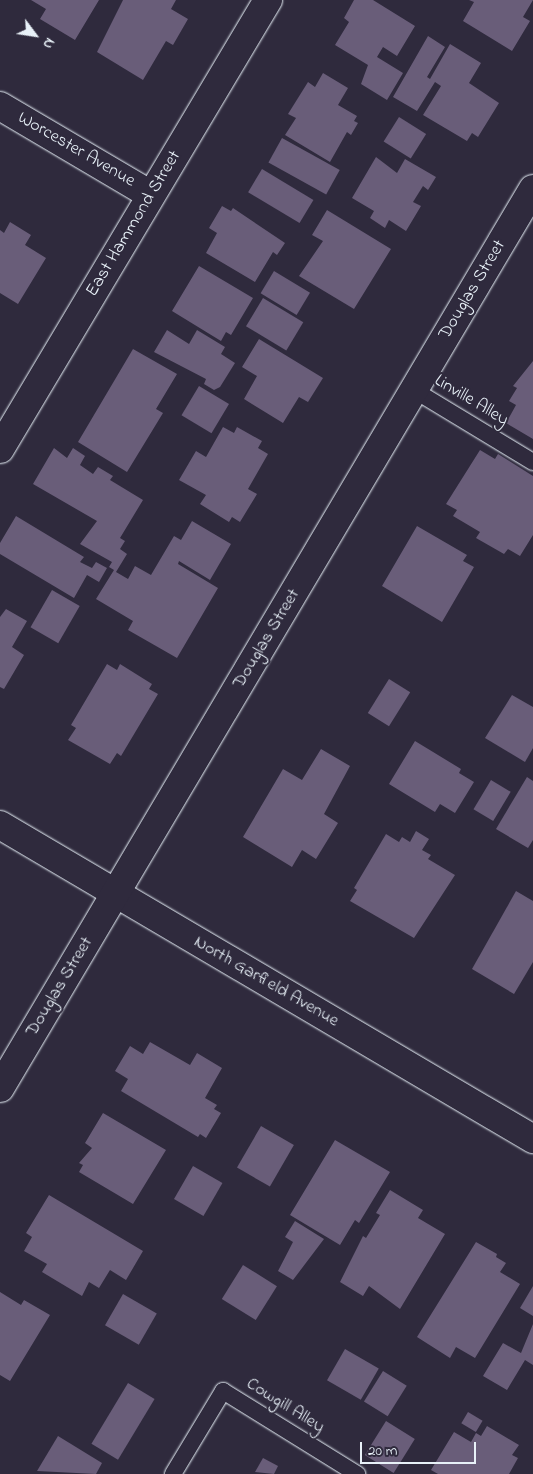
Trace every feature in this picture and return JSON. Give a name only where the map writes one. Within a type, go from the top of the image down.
[{"type":"street","name":"East Hammond Street","points":[[0,449],[268,0]]},
{"type":"street","name":"Worcester Avenue","points":[[0,106],[151,195]]},
{"type":"street","name":"Douglas Street","points":[[0,1088],[533,189]]},
{"type":"street","name":"North Garfield Avenue","points":[[0,825],[533,1139]]},
{"type":"lane","name":"Linville Alley","points":[[414,390],[533,462]]},
{"type":"lane","name":"Cowgill Alley","points":[[173,1474],[223,1391],[357,1474]]},
{"type":"building","points":[[31,0],[99,0],[75,40],[40,19],[46,9]]},
{"type":"building","points":[[123,0],[176,0],[171,9],[188,19],[173,45],[166,41],[143,80],[97,52]]},
{"type":"building","points":[[354,0],[373,0],[415,26],[397,56],[383,47],[377,57],[403,73],[387,100],[361,84],[368,65],[335,45],[349,22],[344,18]]},
{"type":"building","points":[[469,0],[533,0],[523,17],[530,21],[512,51],[463,21],[474,2]]},
{"type":"building","points":[[428,36],[445,47],[427,77],[430,79],[450,44],[481,63],[469,83],[499,103],[478,137],[472,133],[467,141],[423,115],[441,86],[435,82],[417,111],[393,97]]},
{"type":"building","points":[[323,73],[348,88],[338,105],[357,116],[354,121],[358,123],[351,135],[347,132],[330,162],[285,135],[296,118],[288,114],[308,82],[315,87]]},
{"type":"building","points":[[399,117],[426,134],[411,159],[384,142]]},
{"type":"building","points":[[282,138],[340,170],[326,194],[268,162]]},
{"type":"building","points":[[376,157],[397,173],[405,159],[436,177],[428,190],[423,186],[413,202],[421,206],[406,231],[389,220],[385,228],[370,218],[374,211],[352,198]]},
{"type":"building","points":[[262,169],[313,200],[300,223],[248,192]]},
{"type":"building","points":[[222,206],[231,211],[233,208],[285,243],[277,255],[273,252],[255,282],[206,253],[217,233],[209,228]]},
{"type":"building","points":[[327,210],[391,249],[354,309],[299,276],[323,241],[312,235]]},
{"type":"building","points":[[10,222],[31,235],[25,245],[46,258],[18,304],[0,293],[0,230],[4,233]]},
{"type":"building","points":[[199,266],[253,298],[231,335],[226,332],[221,341],[172,311]]},
{"type":"building","points":[[274,271],[310,293],[297,315],[261,293]]},
{"type":"building","points":[[263,298],[303,322],[286,350],[246,326]]},
{"type":"building","points":[[167,330],[189,344],[197,330],[225,347],[221,354],[235,363],[220,387],[214,390],[204,384],[206,379],[154,352]]},
{"type":"building","points":[[259,339],[323,378],[308,402],[299,397],[283,423],[244,399],[257,376],[242,367]]},
{"type":"building","points":[[133,349],[177,374],[156,409],[163,413],[127,472],[78,442]]},
{"type":"building","points":[[533,361],[533,439],[506,423],[516,405],[509,401],[517,388],[513,386]]},
{"type":"building","points":[[199,386],[229,404],[211,433],[181,415]]},
{"type":"building","points":[[223,427],[234,433],[237,427],[262,441],[258,448],[268,454],[248,489],[257,494],[240,522],[232,517],[229,522],[200,504],[206,495],[179,480],[196,451],[206,457]]},
{"type":"building","points":[[54,448],[67,458],[73,448],[85,456],[80,465],[93,474],[98,467],[113,476],[110,480],[143,500],[120,538],[125,541],[120,549],[127,554],[116,572],[128,579],[135,566],[151,575],[174,536],[181,540],[192,521],[231,544],[210,580],[179,561],[178,564],[218,588],[177,658],[128,630],[133,621],[96,599],[114,570],[109,567],[112,562],[80,544],[97,521],[33,484]]},
{"type":"building","points":[[480,450],[495,459],[498,454],[533,476],[533,535],[520,556],[508,549],[504,554],[476,538],[480,532],[453,516],[457,510],[446,504]]},
{"type":"building","points":[[16,516],[84,557],[80,562],[92,568],[96,562],[107,568],[99,582],[87,575],[74,598],[0,554],[0,543]]},
{"type":"building","points":[[417,526],[467,555],[463,561],[474,567],[442,622],[382,586]]},
{"type":"building","points":[[52,590],[80,606],[58,643],[30,627]]},
{"type":"building","points":[[6,609],[27,621],[12,647],[24,655],[4,689],[0,687],[0,617]]},
{"type":"building","points":[[107,664],[117,670],[120,664],[152,684],[149,689],[158,694],[121,756],[117,753],[110,764],[68,740],[76,728],[71,725]]},
{"type":"building","points":[[389,679],[410,692],[389,726],[368,713]]},
{"type":"building","points":[[512,695],[533,707],[533,748],[525,762],[485,738]]},
{"type":"building","points":[[415,741],[461,769],[459,773],[474,782],[455,813],[440,804],[435,812],[389,784]]},
{"type":"building","points":[[321,749],[350,766],[324,814],[338,823],[316,859],[302,850],[292,867],[243,837],[283,769],[302,780]]},
{"type":"building","points":[[527,777],[533,781],[533,840],[528,848],[496,829]]},
{"type":"building","points":[[491,780],[511,792],[493,821],[473,809]]},
{"type":"building","points":[[416,831],[429,839],[422,850],[431,855],[428,859],[455,875],[414,938],[350,901],[357,890],[354,888],[386,834],[399,842],[402,837],[410,842]]},
{"type":"building","points":[[516,891],[533,901],[533,962],[514,994],[472,969]]},
{"type":"building","points":[[150,1042],[190,1065],[197,1053],[222,1068],[205,1098],[217,1105],[214,1109],[221,1113],[206,1138],[200,1134],[198,1137],[121,1091],[128,1079],[115,1071],[130,1046],[143,1054]]},
{"type":"building","points":[[103,1113],[166,1150],[133,1204],[79,1172],[83,1165],[79,1163],[92,1148],[85,1143]]},
{"type":"building","points":[[261,1126],[294,1145],[270,1187],[237,1168]]},
{"type":"building","points":[[335,1140],[390,1172],[359,1223],[355,1220],[340,1245],[290,1215]]},
{"type":"building","points":[[193,1166],[222,1183],[203,1216],[174,1199]]},
{"type":"building","points":[[390,1190],[423,1210],[418,1218],[445,1234],[400,1309],[369,1286],[363,1296],[340,1282],[363,1236],[366,1238],[380,1215],[376,1213]]},
{"type":"building","points":[[49,1195],[143,1251],[126,1280],[110,1270],[99,1288],[89,1282],[82,1296],[42,1272],[47,1264],[24,1251],[32,1237],[26,1233]]},
{"type":"building","points":[[295,1221],[324,1239],[293,1280],[278,1271],[293,1242],[285,1237]]},
{"type":"building","points":[[476,1242],[497,1254],[496,1257],[506,1263],[500,1272],[520,1284],[475,1358],[456,1347],[450,1358],[417,1337]]},
{"type":"building","points":[[243,1265],[277,1286],[256,1320],[222,1299]]},
{"type":"building","points":[[533,1286],[533,1316],[520,1308]]},
{"type":"building","points":[[0,1292],[21,1305],[24,1300],[50,1315],[10,1381],[0,1375]]},
{"type":"building","points":[[123,1294],[157,1314],[139,1345],[105,1325]]},
{"type":"building","points":[[533,1324],[533,1365],[525,1360],[507,1390],[483,1376],[503,1343],[521,1353]]},
{"type":"building","points":[[345,1349],[379,1368],[361,1400],[327,1380]]},
{"type":"building","points":[[383,1371],[407,1386],[388,1416],[364,1402]]},
{"type":"building","points":[[128,1383],[155,1399],[118,1460],[91,1444]]},
{"type":"building","points":[[468,1412],[483,1421],[476,1432],[461,1423]]},
{"type":"building","points":[[386,1421],[415,1439],[394,1473],[365,1455]]},
{"type":"building","points":[[487,1426],[519,1445],[512,1455],[518,1458],[509,1474],[438,1474],[431,1470],[454,1432],[471,1442],[476,1433],[481,1436]]},
{"type":"building","points":[[58,1436],[102,1463],[96,1474],[37,1471]]},
{"type":"building","points":[[263,1458],[278,1466],[274,1474],[255,1472]]}]
